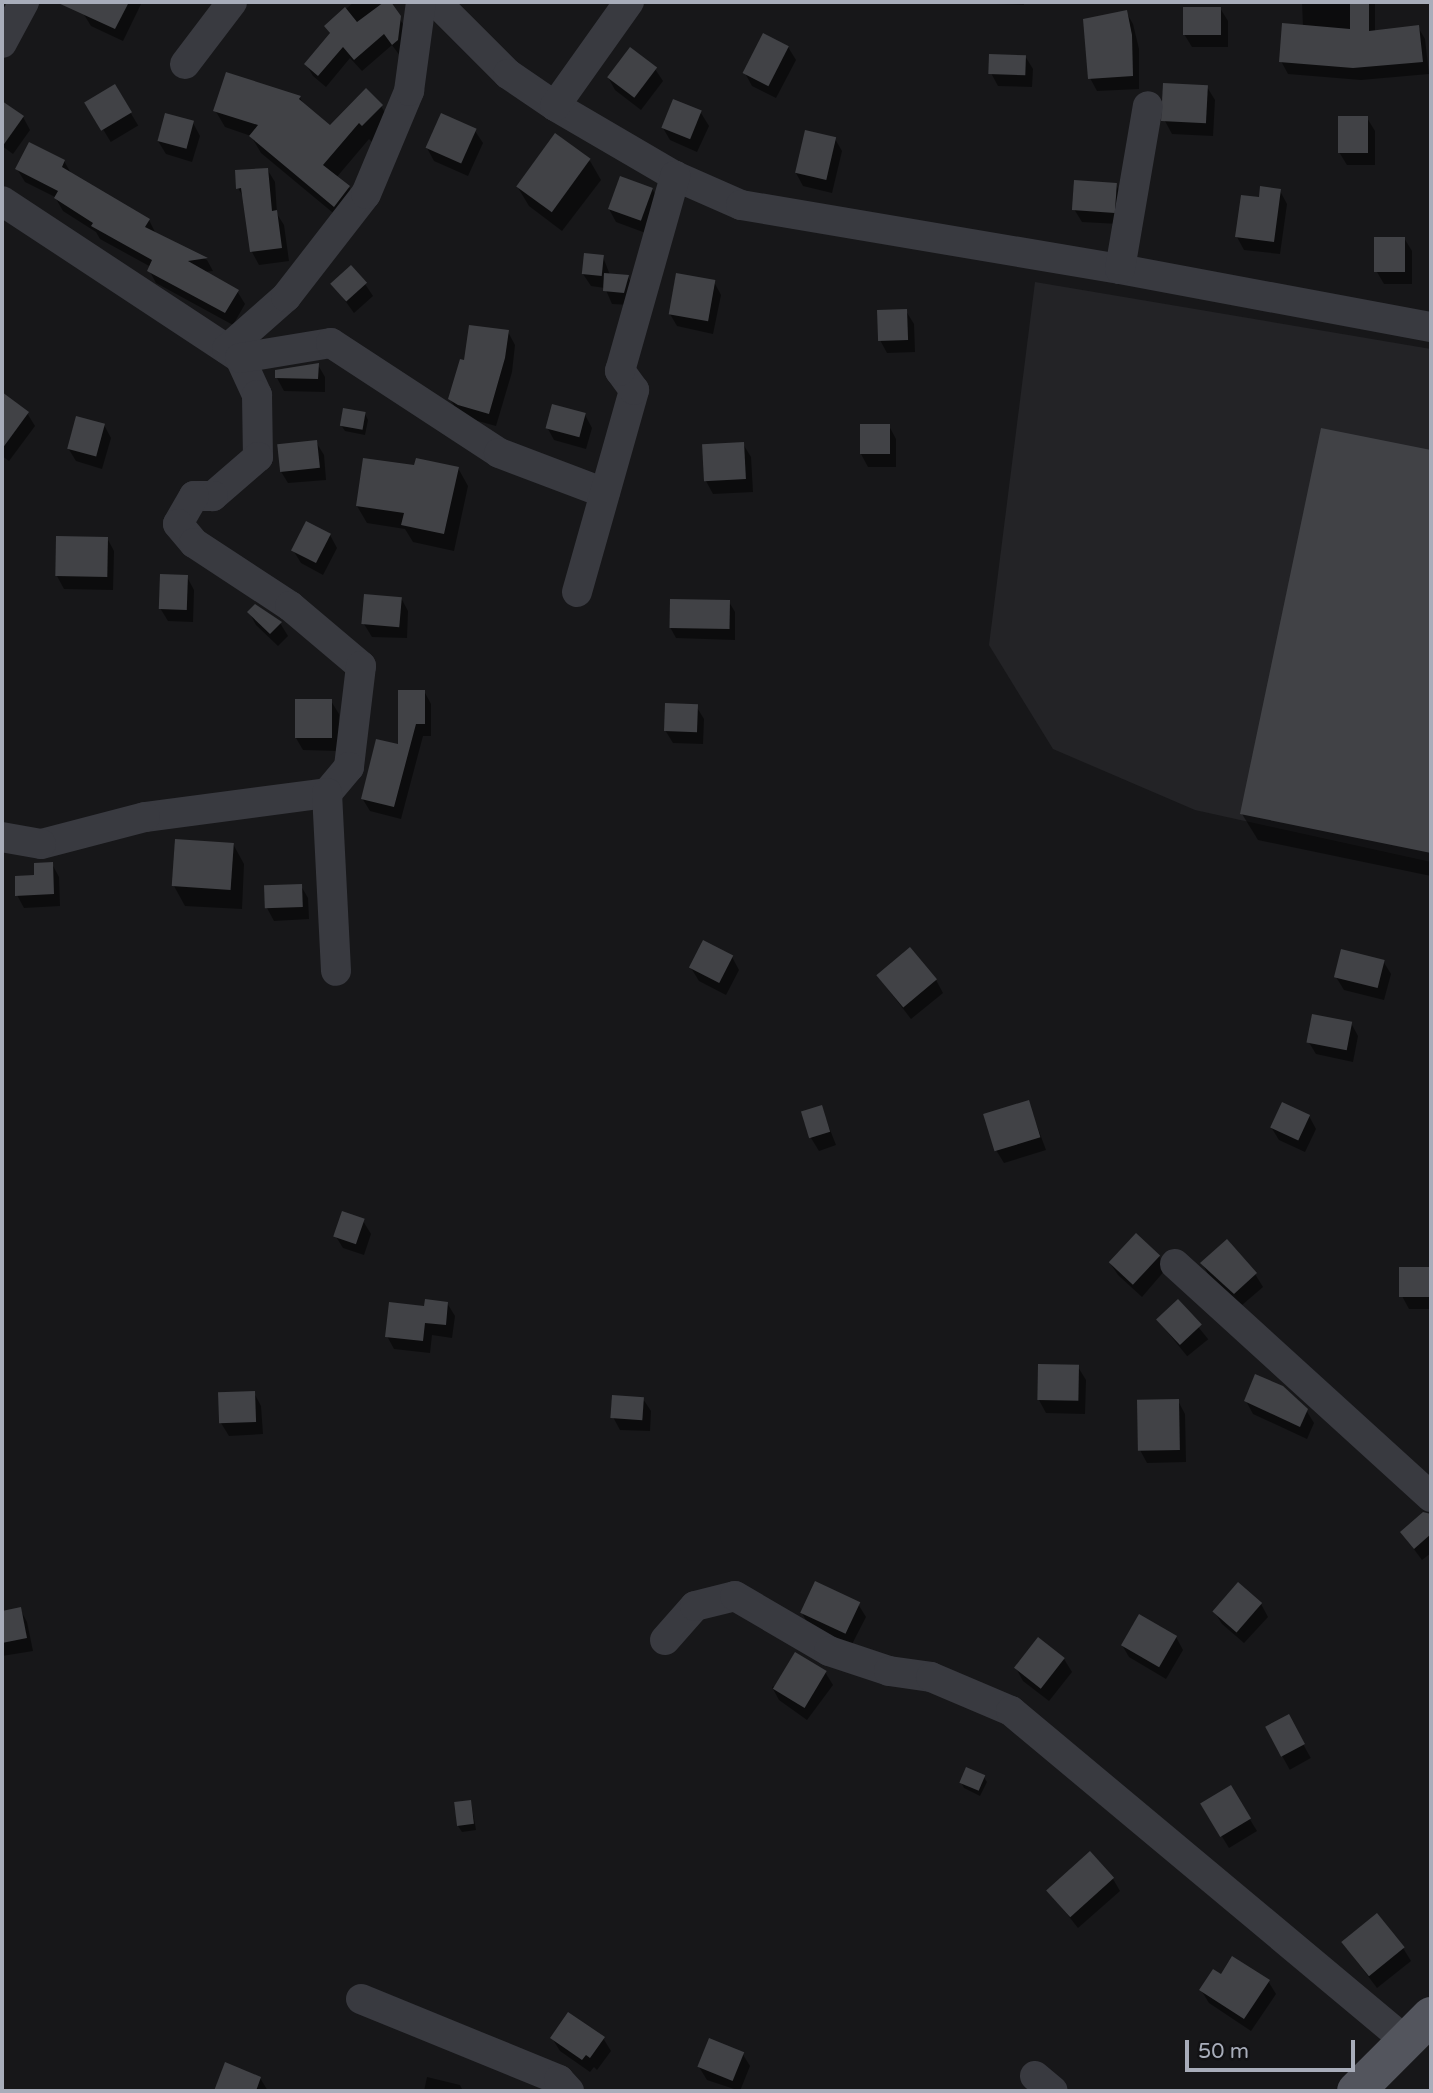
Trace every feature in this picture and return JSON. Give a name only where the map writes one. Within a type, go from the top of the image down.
[{"type":"main road","points":[[1356,2091],[1419,2029]]},
{"type":"street","points":[[2,43],[24,2]]},
{"type":"street","points":[[185,64],[232,2]]},
{"type":"street","points":[[234,354],[286,297],[366,194],[409,91],[421,2]]},
{"type":"street","points":[[436,2],[508,75],[555,106],[675,176],[741,205],[1120,269],[1431,327]]},
{"type":"street","points":[[555,106],[629,2]]},
{"type":"street","points":[[1120,269],[1148,106]]},
{"type":"street","points":[[577,592],[634,390],[620,371],[675,176]]},
{"type":"street","points":[[2,201],[234,354],[257,395],[258,457],[213,496],[194,496],[178,524],[194,543],[290,606],[361,666],[349,767],[327,793],[145,817],[41,844],[2,837]]},
{"type":"street","points":[[234,354],[331,343],[499,453],[605,493]]},
{"type":"street","points":[[327,793],[335,971]]},
{"type":"street","points":[[1175,1264],[1431,1497]]},
{"type":"street","points":[[665,1640],[695,1606],[735,1596],[829,1651],[888,1671],[931,1677],[1011,1711],[1419,2029]]},
{"type":"street","points":[[361,1999],[559,2080],[569,2091]]},
{"type":"shaded area","points":[[1035,282],[1431,349],[1431,862],[1195,810],[1053,749],[989,645]]},
{"type":"building","points":[[56,2],[129,2],[115,29]]},
{"type":"building","points":[[384,2],[391,2],[401,16],[398,40],[392,45],[384,34],[354,60],[343,47],[318,76],[304,64],[330,33],[324,26],[345,7],[357,22]]},
{"type":"building","points":[[1350,2],[1369,2],[1369,31],[1419,25],[1423,62],[1353,68],[1279,62],[1282,23],[1350,29]]},
{"type":"building","points":[[1183,7],[1221,7],[1221,35],[1183,35]]},
{"type":"building","points":[[1127,10],[1132,35],[1133,76],[1088,79],[1083,19]]},
{"type":"building","points":[[763,33],[789,46],[768,86],[743,73]]},
{"type":"building","points":[[630,47],[657,67],[634,98],[607,77]]},
{"type":"building","points":[[989,54],[1026,55],[1025,75],[988,74]]},
{"type":"building","points":[[226,72],[301,96],[299,99],[330,125],[366,88],[383,105],[362,126],[359,123],[323,165],[350,186],[334,207],[249,136],[258,125],[213,111]]},
{"type":"building","points":[[1163,83],[1208,85],[1206,123],[1161,121]]},
{"type":"building","points":[[115,84],[132,112],[101,131],[84,103]]},
{"type":"building","points":[[673,99],[702,111],[690,139],[661,128]]},
{"type":"building","points":[[2,101],[24,116],[2,147]]},
{"type":"building","points":[[165,113],[194,121],[186,149],[157,141]]},
{"type":"building","points":[[441,113],[477,129],[461,164],[426,148]]},
{"type":"building","points":[[1338,116],[1368,116],[1368,153],[1338,153]]},
{"type":"building","points":[[805,130],[836,137],[826,180],[795,173]]},
{"type":"building","points":[[555,133],[591,159],[552,212],[516,186]]},
{"type":"building","points":[[29,142],[65,160],[62,167],[150,219],[145,227],[208,258],[188,261],[239,290],[225,313],[147,271],[152,260],[91,226],[93,223],[54,198],[58,191],[15,169]]},
{"type":"building","points":[[268,168],[272,211],[277,210],[282,248],[250,252],[241,188],[236,189],[235,170]]},
{"type":"building","points":[[620,176],[653,188],[641,221],[608,209]]},
{"type":"building","points":[[1074,180],[1117,183],[1115,213],[1072,210]]},
{"type":"building","points":[[1260,186],[1281,189],[1274,242],[1235,237],[1241,195],[1259,197]]},
{"type":"building","points":[[1374,237],[1405,237],[1405,272],[1374,272]]},
{"type":"building","points":[[584,253],[604,255],[602,276],[582,274]]},
{"type":"building","points":[[351,265],[367,283],[346,302],[330,284]]},
{"type":"building","points":[[604,273],[629,275],[624,293],[603,291]]},
{"type":"building","points":[[676,273],[715,280],[708,321],[669,314]]},
{"type":"building","points":[[907,309],[908,340],[878,341],[877,310]]},
{"type":"building","points":[[469,325],[509,330],[505,358],[489,414],[458,405],[448,399],[460,359],[464,360]]},
{"type":"building","points":[[319,363],[318,379],[275,378],[275,370]]},
{"type":"building","points":[[2,392],[29,412],[2,449]]},
{"type":"building","points":[[552,404],[586,413],[579,437],[546,428]]},
{"type":"building","points":[[343,408],[366,412],[363,430],[340,426]]},
{"type":"building","points":[[76,416],[105,424],[96,457],[67,449]]},
{"type":"building","points":[[860,424],[890,424],[890,454],[860,454]]},
{"type":"building","points":[[1321,428],[1431,450],[1431,853],[1240,814]]},
{"type":"building","points":[[317,440],[320,468],[280,472],[277,444]]},
{"type":"building","points":[[744,442],[746,479],[704,481],[702,444]]},
{"type":"building","points":[[363,458],[414,465],[416,458],[459,467],[444,534],[401,525],[404,513],[356,506]]},
{"type":"building","points":[[306,521],[331,534],[316,563],[291,550]]},
{"type":"building","points":[[56,536],[108,537],[107,577],[55,576]]},
{"type":"building","points":[[160,574],[188,575],[187,610],[159,609]]},
{"type":"building","points":[[364,594],[402,597],[399,627],[361,624]]},
{"type":"building","points":[[670,599],[730,600],[729,629],[669,628]]},
{"type":"building","points":[[255,604],[282,622],[270,634],[247,612]]},
{"type":"building","points":[[398,690],[425,690],[425,724],[416,724],[394,807],[361,799],[376,739],[398,744]]},
{"type":"building","points":[[295,699],[332,699],[332,738],[295,738]]},
{"type":"building","points":[[665,703],[698,704],[697,732],[664,731]]},
{"type":"building","points":[[175,839],[234,843],[231,890],[172,886]]},
{"type":"building","points":[[53,862],[54,894],[15,896],[15,876],[34,875],[34,863]]},
{"type":"building","points":[[302,884],[303,907],[265,908],[264,885]]},
{"type":"building","points":[[703,940],[733,955],[719,983],[689,968]]},
{"type":"building","points":[[910,947],[937,979],[903,1007],[876,975]]},
{"type":"building","points":[[1341,949],[1385,960],[1378,988],[1334,977]]},
{"type":"building","points":[[1312,1014],[1352,1022],[1347,1050],[1306,1042]]},
{"type":"building","points":[[1029,1100],[1040,1137],[994,1151],[983,1114]]},
{"type":"building","points":[[1282,1102],[1310,1115],[1298,1140],[1270,1127]]},
{"type":"building","points":[[822,1105],[830,1132],[809,1138],[801,1111]]},
{"type":"building","points":[[342,1211],[365,1219],[356,1244],[333,1237]]},
{"type":"building","points":[[1136,1233],[1160,1256],[1133,1285],[1109,1262]]},
{"type":"building","points":[[1227,1239],[1257,1273],[1234,1294],[1200,1263]]},
{"type":"building","points":[[1399,1267],[1431,1267],[1431,1297],[1399,1297]]},
{"type":"building","points":[[425,1299],[448,1302],[446,1325],[425,1323],[423,1341],[385,1337],[389,1302],[424,1306]]},
{"type":"building","points":[[1178,1299],[1202,1325],[1180,1345],[1156,1319]]},
{"type":"building","points":[[1038,1364],[1079,1365],[1078,1401],[1037,1400]]},
{"type":"building","points":[[1255,1374],[1283,1386],[1308,1409],[1300,1427],[1244,1401]]},
{"type":"building","points":[[255,1391],[256,1422],[219,1423],[218,1392]]},
{"type":"building","points":[[612,1395],[644,1397],[642,1420],[610,1418]]},
{"type":"building","points":[[1179,1399],[1180,1450],[1138,1451],[1137,1400]]},
{"type":"building","points":[[1423,1512],[1431,1514],[1431,1534],[1414,1549],[1400,1532]]},
{"type":"building","points":[[815,1581],[860,1602],[846,1634],[800,1613]]},
{"type":"building","points":[[1238,1582],[1262,1603],[1237,1632],[1212,1611]]},
{"type":"building","points":[[21,1607],[27,1638],[2,1643],[2,1611]]},
{"type":"building","points":[[1139,1614],[1177,1636],[1159,1667],[1121,1645]]},
{"type":"building","points":[[1038,1637],[1065,1658],[1041,1689],[1014,1668]]},
{"type":"building","points":[[795,1652],[827,1671],[805,1708],[773,1689]]},
{"type":"building","points":[[1289,1714],[1305,1744],[1281,1757],[1265,1727]]},
{"type":"building","points":[[966,1767],[985,1775],[979,1791],[959,1783]]},
{"type":"building","points":[[1231,1785],[1251,1818],[1220,1837],[1200,1804]]},
{"type":"building","points":[[471,1800],[474,1824],[457,1826],[454,1802]]},
{"type":"building","points":[[1090,1851],[1114,1878],[1070,1917],[1046,1890]]},
{"type":"building","points":[[1377,1913],[1405,1947],[1369,1976],[1341,1942]]},
{"type":"building","points":[[1232,1956],[1270,1980],[1244,2019],[1199,1990],[1213,1969],[1221,1974]]},
{"type":"building","points":[[568,2012],[605,2037],[590,2058],[586,2055],[582,2060],[550,2038]]},
{"type":"building","points":[[709,2038],[744,2052],[733,2081],[697,2067]]},
{"type":"building","points":[[225,2062],[261,2077],[256,2091],[214,2091]]}]
